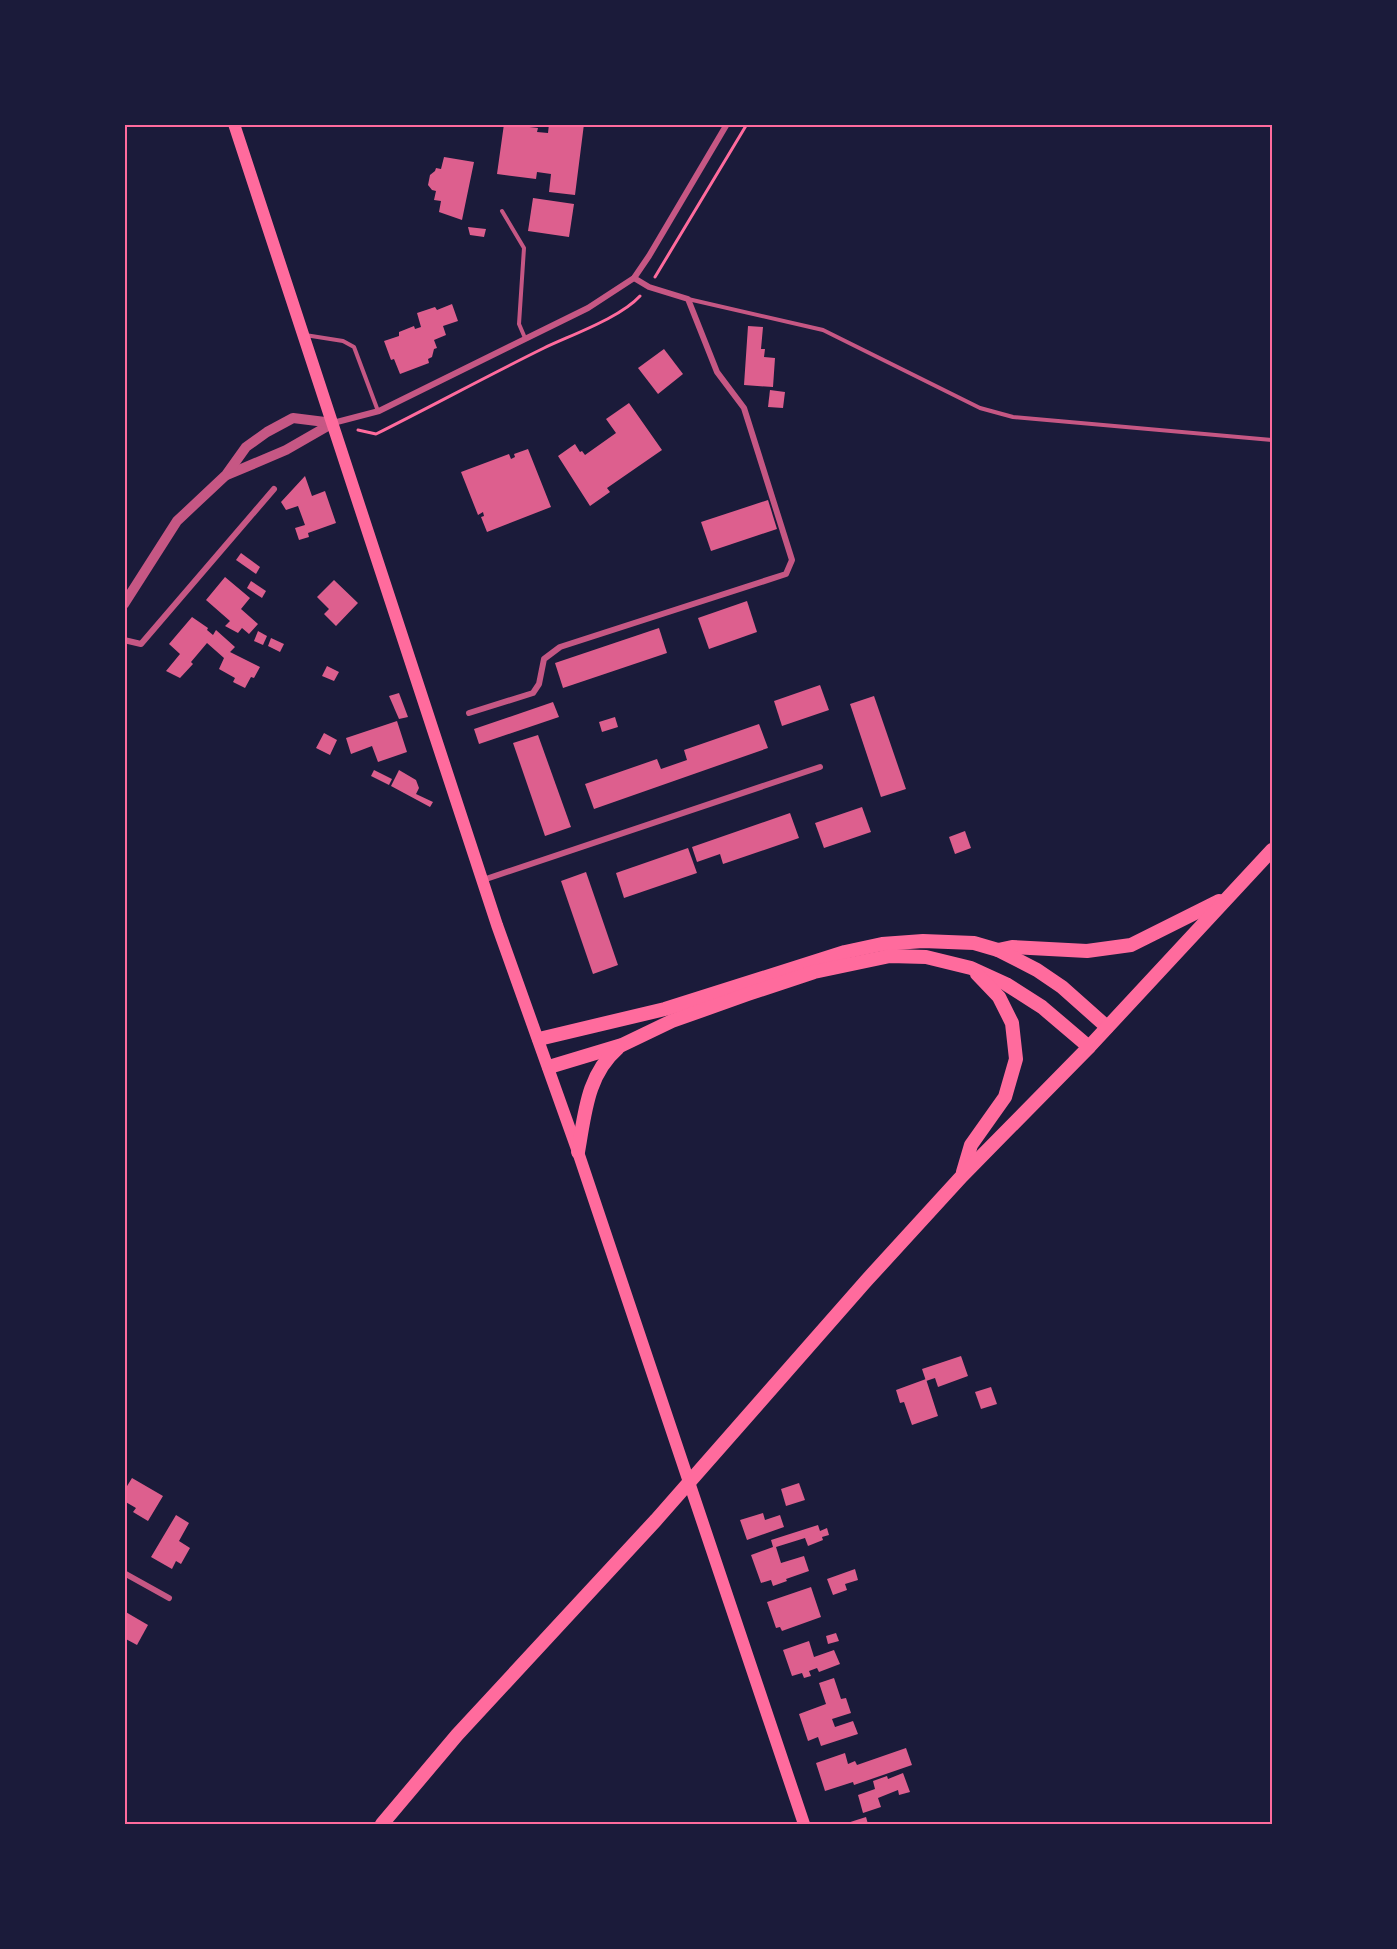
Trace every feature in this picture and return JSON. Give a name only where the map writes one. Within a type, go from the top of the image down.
[{"type":"main road","points":[[234,124],[497,925],[549,1067],[804,1824]]},
{"type":"main road","points":[[382,1824],[457,1735],[656,1520],[866,1281],[962,1176],[1089,1047],[1272,850]]},
{"type":"main road","points":[[998,950],[1012,947],[1087,951],[1131,945],[1226,898]]},
{"type":"main road","points":[[539,1039],[665,1009],[845,952],[882,944],[923,941],[974,943],[998,950],[1037,970],[1062,987],[1107,1027]]},
{"type":"main road","points":[[549,1067],[622,1045],[672,1021],[814,972],[890,956],[926,957],[971,968],[1006,984],[1042,1007],[1089,1047]]},
{"type":"main road","points":[[962,1176],[971,1145],[1005,1097],[1016,1059],[1012,1023],[999,997],[971,968]]},
{"type":"main road","points":[[578,1152],[589,1089],[607,1058],[622,1045]]},
{"type":"street","points":[[226,475],[286,450],[333,423],[379,411],[588,308],[634,278],[727,124]]},
{"type":"street","points":[[469,713],[533,693],[539,684],[544,659],[560,647],[786,574],[792,560],[744,408],[717,372],[688,299],[649,287],[634,278]]},
{"type":"street","points":[[124,603],[177,521],[226,475],[246,447],[293,418],[333,423]]},
{"type":"street","points":[[124,640],[141,644],[274,489]]},
{"type":"street","points":[[483,880],[820,767]]},
{"type":"street","points":[[124,1573],[169,1598]]},
{"type":"lane","points":[[502,211],[524,248],[519,324],[525,338]]},
{"type":"lane","points":[[688,299],[823,330],[980,408],[1013,417],[1272,440]]},
{"type":"lane","points":[[303,335],[343,341],[354,347],[379,411]]},
{"type":"building","points":[[504,124],[538,128],[537,132],[548,133],[549,124],[584,124],[575,195],[549,192],[551,174],[537,172],[536,179],[497,174]]},
{"type":"building","points":[[444,157],[474,162],[462,220],[439,212],[441,201],[434,200],[436,191],[428,185],[430,175],[436,168],[441,169]]},
{"type":"building","points":[[533,198],[574,204],[569,237],[528,231]]},
{"type":"building","points":[[468,227],[486,229],[484,237],[470,235]]},
{"type":"building","points":[[452,304],[458,321],[443,326],[446,335],[434,340],[437,348],[434,349],[432,357],[428,359],[429,363],[400,374],[394,359],[391,360],[384,341],[399,336],[399,332],[414,326],[415,329],[421,327],[417,313],[435,307],[437,310]]},
{"type":"building","points":[[748,326],[763,327],[761,349],[765,349],[764,357],[775,358],[773,387],[744,385]]},
{"type":"building","points":[[664,349],[683,374],[658,394],[638,368]]},
{"type":"building","points":[[770,390],[785,392],[783,408],[768,407]]},
{"type":"building","points":[[629,403],[662,450],[607,488],[610,492],[590,506],[558,456],[575,444],[585,455],[616,433],[606,419]]},
{"type":"building","points":[[528,449],[551,507],[487,532],[481,517],[484,516],[483,512],[478,515],[461,472],[509,454],[511,459],[515,457],[514,454]]},
{"type":"building","points":[[305,476],[312,496],[325,491],[336,523],[308,533],[309,537],[299,540],[295,528],[305,525],[298,506],[286,510],[281,502]]},
{"type":"building","points":[[768,500],[777,529],[711,551],[701,522]]},
{"type":"building","points":[[241,553],[260,567],[256,574],[236,560]]},
{"type":"building","points":[[225,577],[250,598],[241,609],[258,624],[249,634],[242,628],[238,633],[225,626],[230,621],[206,600]]},
{"type":"building","points":[[334,580],[358,603],[336,626],[324,614],[329,609],[317,597]]},
{"type":"building","points":[[251,581],[266,591],[262,598],[247,588]]},
{"type":"building","points":[[747,601],[757,632],[709,649],[698,618]]},
{"type":"building","points":[[192,617],[208,628],[207,630],[213,635],[216,630],[235,647],[230,652],[260,667],[245,688],[233,682],[235,678],[219,669],[224,658],[207,643],[180,678],[166,671],[180,654],[169,644]]},
{"type":"building","points":[[659,628],[667,653],[563,688],[555,663]]},
{"type":"building","points":[[258,631],[267,636],[263,645],[254,641]]},
{"type":"building","points":[[271,638],[284,644],[280,652],[268,646]]},
{"type":"building","points":[[327,666],[339,672],[334,681],[322,676]]},
{"type":"building","points":[[820,685],[829,710],[782,726],[774,701]]},
{"type":"building","points":[[399,693],[408,717],[399,719],[389,696]]},
{"type":"building","points":[[874,696],[906,789],[881,797],[850,704]]},
{"type":"building","points":[[553,702],[559,717],[479,744],[474,729]]},
{"type":"building","points":[[615,717],[618,727],[602,732],[599,722]]},
{"type":"building","points":[[397,721],[407,752],[378,762],[372,746],[351,754],[346,738]]},
{"type":"building","points":[[759,724],[768,748],[594,809],[585,784],[657,759],[661,769],[687,760],[684,750]]},
{"type":"building","points":[[324,733],[337,740],[330,755],[316,748]]},
{"type":"building","points":[[538,735],[571,827],[545,836],[513,743]]},
{"type":"building","points":[[374,770],[392,779],[389,785],[371,776]]},
{"type":"building","points":[[399,770],[416,780],[419,788],[416,794],[433,802],[430,807],[391,786]]},
{"type":"building","points":[[862,807],[871,832],[824,848],[815,823]]},
{"type":"building","points":[[790,813],[799,838],[723,864],[720,854],[697,862],[692,847]]},
{"type":"building","points":[[965,831],[971,848],[955,854],[949,837]]},
{"type":"building","points":[[688,848],[697,873],[624,898],[616,873]]},
{"type":"building","points":[[586,872],[618,965],[593,974],[561,881]]},
{"type":"building","points":[[961,1356],[968,1376],[938,1387],[935,1378],[926,1381],[922,1369]]},
{"type":"building","points":[[926,1379],[938,1416],[912,1425],[904,1402],[900,1403],[896,1390]]},
{"type":"building","points":[[991,1387],[997,1404],[981,1409],[975,1392]]},
{"type":"building","points":[[132,1478],[163,1496],[148,1521],[133,1512],[136,1508],[124,1501],[124,1491]]},
{"type":"building","points":[[799,1483],[805,1500],[786,1506],[781,1489]]},
{"type":"building","points":[[763,1513],[765,1520],[780,1515],[784,1527],[747,1540],[740,1520]]},
{"type":"building","points":[[176,1515],[189,1523],[179,1541],[190,1548],[181,1564],[176,1561],[172,1569],[151,1557]]},
{"type":"building","points":[[818,1525],[820,1531],[827,1528],[829,1535],[822,1537],[823,1540],[808,1546],[805,1538],[776,1547],[781,1563],[804,1556],[809,1571],[773,1586],[771,1580],[761,1583],[751,1555],[773,1547],[771,1540]]},
{"type":"building","points":[[855,1569],[858,1580],[845,1584],[847,1590],[833,1595],[827,1579]]},
{"type":"building","points":[[811,1587],[821,1617],[782,1631],[780,1627],[776,1628],[767,1602]]},
{"type":"building","points":[[124,1611],[148,1625],[137,1645],[124,1638]]},
{"type":"building","points":[[836,1633],[839,1641],[828,1644],[826,1636]]},
{"type":"building","points":[[809,1641],[814,1657],[834,1650],[840,1664],[819,1672],[817,1668],[809,1671],[811,1676],[804,1678],[802,1673],[792,1676],[783,1650]]},
{"type":"building","points":[[834,1678],[841,1699],[846,1698],[851,1713],[832,1719],[835,1727],[853,1721],[858,1734],[821,1746],[818,1737],[808,1741],[799,1714],[826,1704],[819,1683]]},
{"type":"building","points":[[906,1748],[912,1765],[854,1785],[853,1782],[825,1791],[816,1763],[845,1753],[848,1764],[855,1761],[857,1765]]},
{"type":"building","points":[[903,1773],[910,1792],[899,1795],[898,1790],[878,1798],[881,1807],[863,1813],[858,1795],[875,1789],[873,1781],[887,1776],[888,1779]]},
{"type":"building","points":[[866,1817],[868,1824],[844,1824]]}]
